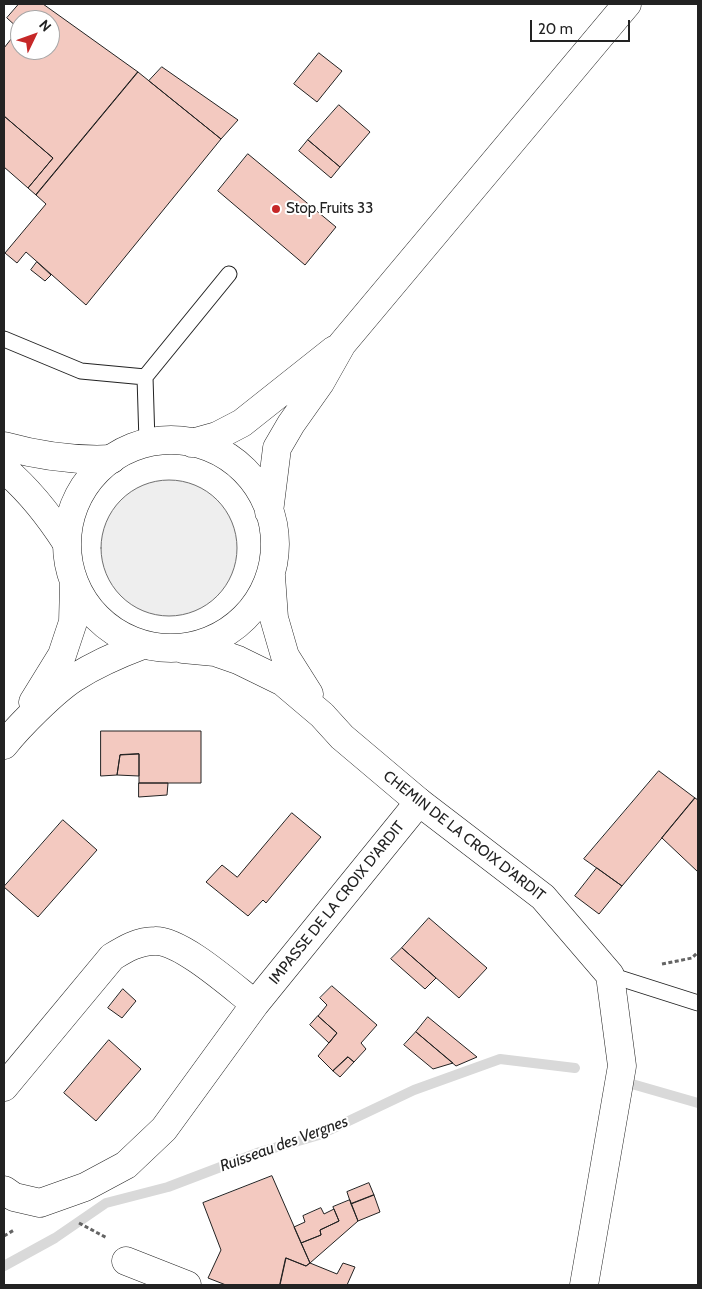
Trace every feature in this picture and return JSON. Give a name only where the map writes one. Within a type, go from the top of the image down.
[{"type":"street","points":[[269,512],[277,448],[291,424],[320,383],[342,344],[627,4]]},
{"type":"street","points":[[192,443],[217,436],[242,423],[342,344]]},
{"type":"street","points":[[172,439],[192,443],[212,448],[242,467],[264,496],[276,533],[274,563],[265,593],[248,616],[208,643],[183,649],[153,648],[125,639],[103,624],[82,600],[69,571],[66,542],[71,510],[92,474],[123,450],[147,442],[172,439]]},
{"type":"street","points":[[4,446],[40,456],[82,460],[112,459]]},
{"type":"street","points":[[4,468],[47,513],[66,542]]},
{"type":"street","name":"CHEMIN DE LA CROIX D'ARDIT","points":[[270,575],[274,618],[285,656],[322,715]]},
{"type":"street","points":[[9,738],[62,655],[73,622],[74,582]]},
{"type":"street","points":[[9,738],[72,679],[107,659],[143,645]]},
{"type":"street","name":"CHEMIN DE LA CROIX D'ARDIT","points":[[183,649],[215,652],[238,660],[283,682],[322,715],[342,737],[418,802],[543,896],[610,975]]},
{"type":"street","name":"IMPASSE DE LA CROIX D'ARDIT","points":[[4,1190],[14,1197],[40,1203],[84,1187],[126,1165],[164,1129],[255,1004],[418,802]]},
{"type":"street","points":[[4,1087],[112,957],[131,946],[156,940],[181,948],[255,1004]]},
{"type":"street","points":[[584,1285],[622,1066],[610,975]]},
{"type":"street","points":[[126,1261],[187,1285]]},
{"type":"lane","points":[[147,442],[145,378],[229,274]]},
{"type":"lane","points":[[4,339],[81,370],[145,378]]},
{"type":"lane","points":[[610,975],[698,1003]]},
{"type":"shaded area","points":[[169,480],[195,486],[217,500],[231,522],[237,548],[231,574],[217,596],[195,610],[169,616],[143,610],[121,596],[107,574],[101,548],[107,522],[121,500],[143,486]]},
{"type":"building","points":[[19,4],[43,4],[51,10],[14,10]]},
{"type":"building","points":[[60,16],[138,72],[36,195],[28,188],[53,158],[4,116],[4,48],[10,40],[10,60],[60,60]]},
{"type":"building","points":[[319,53],[342,71],[317,102],[294,84]]},
{"type":"building","points":[[162,67],[238,120],[221,139],[149,81]]},
{"type":"building","points":[[138,72],[221,139],[86,305],[26,252],[17,263],[5,253],[46,204],[36,195]]},
{"type":"building","points":[[339,105],[370,132],[340,167],[308,140]]},
{"type":"building","points":[[4,116],[53,158],[28,188],[4,167]]},
{"type":"building","points":[[308,140],[340,167],[331,178],[299,151]]},
{"type":"building","name":"Stop Fruits 33","points":[[248,154],[336,227],[305,265],[218,191]]},
{"type":"building","points":[[37,262],[51,275],[45,281],[31,270]]},
{"type":"building","points":[[101,731],[201,731],[201,783],[139,783],[139,754],[120,755],[117,775],[101,776]]},
{"type":"building","points":[[139,754],[139,776],[117,775],[120,755]]},
{"type":"building","points":[[659,771],[695,798],[622,886],[584,859]]},
{"type":"building","points":[[139,783],[168,783],[167,795],[139,797]]},
{"type":"building","points":[[695,798],[698,800],[698,872],[662,838]]},
{"type":"building","points":[[292,813],[321,837],[266,903],[263,900],[248,916],[206,882],[222,865],[237,877]]},
{"type":"building","points":[[63,820],[97,850],[38,917],[4,887]]},
{"type":"building","points":[[597,868],[622,886],[599,914],[575,896]]},
{"type":"building","points":[[429,918],[487,968],[459,998],[402,948]]},
{"type":"building","points":[[402,948],[436,978],[425,989],[391,959]]},
{"type":"building","points":[[332,986],[377,1025],[361,1043],[366,1049],[354,1062],[348,1057],[333,1071],[318,1056],[337,1033],[318,1016],[327,1005],[320,998]]},
{"type":"building","points":[[123,989],[136,1001],[122,1018],[108,1008]]},
{"type":"building","points":[[318,1016],[337,1033],[329,1043],[310,1025]]},
{"type":"building","points":[[428,1017],[477,1057],[456,1066],[416,1032]]},
{"type":"building","points":[[416,1032],[453,1063],[433,1069],[404,1045]]},
{"type":"building","points":[[109,1040],[141,1069],[96,1121],[64,1093]]},
{"type":"building","points":[[348,1057],[354,1062],[340,1077],[333,1071]]},
{"type":"building","points":[[272,1176],[310,1263],[306,1266],[286,1258],[280,1285],[226,1285],[208,1278],[221,1250],[203,1203]]},
{"type":"building","points":[[369,1183],[374,1195],[351,1204],[347,1192]]},
{"type":"building","points":[[374,1195],[380,1212],[358,1221],[351,1204]]},
{"type":"building","points":[[350,1200],[358,1221],[310,1263],[301,1243],[321,1235],[320,1230],[339,1221],[333,1207]]},
{"type":"building","points":[[321,1208],[324,1214],[334,1209],[339,1221],[320,1230],[321,1235],[301,1243],[294,1227],[305,1222],[303,1216]]},
{"type":"building","points":[[286,1258],[306,1266],[310,1263],[337,1274],[343,1263],[355,1267],[347,1285],[280,1285]]},
{"type":"waterway","name":"Ruisseau des Vergnes","points":[[4,1266],[55,1238],[106,1203],[168,1187],[260,1152],[319,1135],[414,1090],[500,1059],[575,1068]]},
{"type":"waterway","name":"Ruisseau des Vergnes","points":[[625,1082],[698,1103]]},
{"type":"place","name":"Stop Fruits 33","points":[[276,209]]}]
